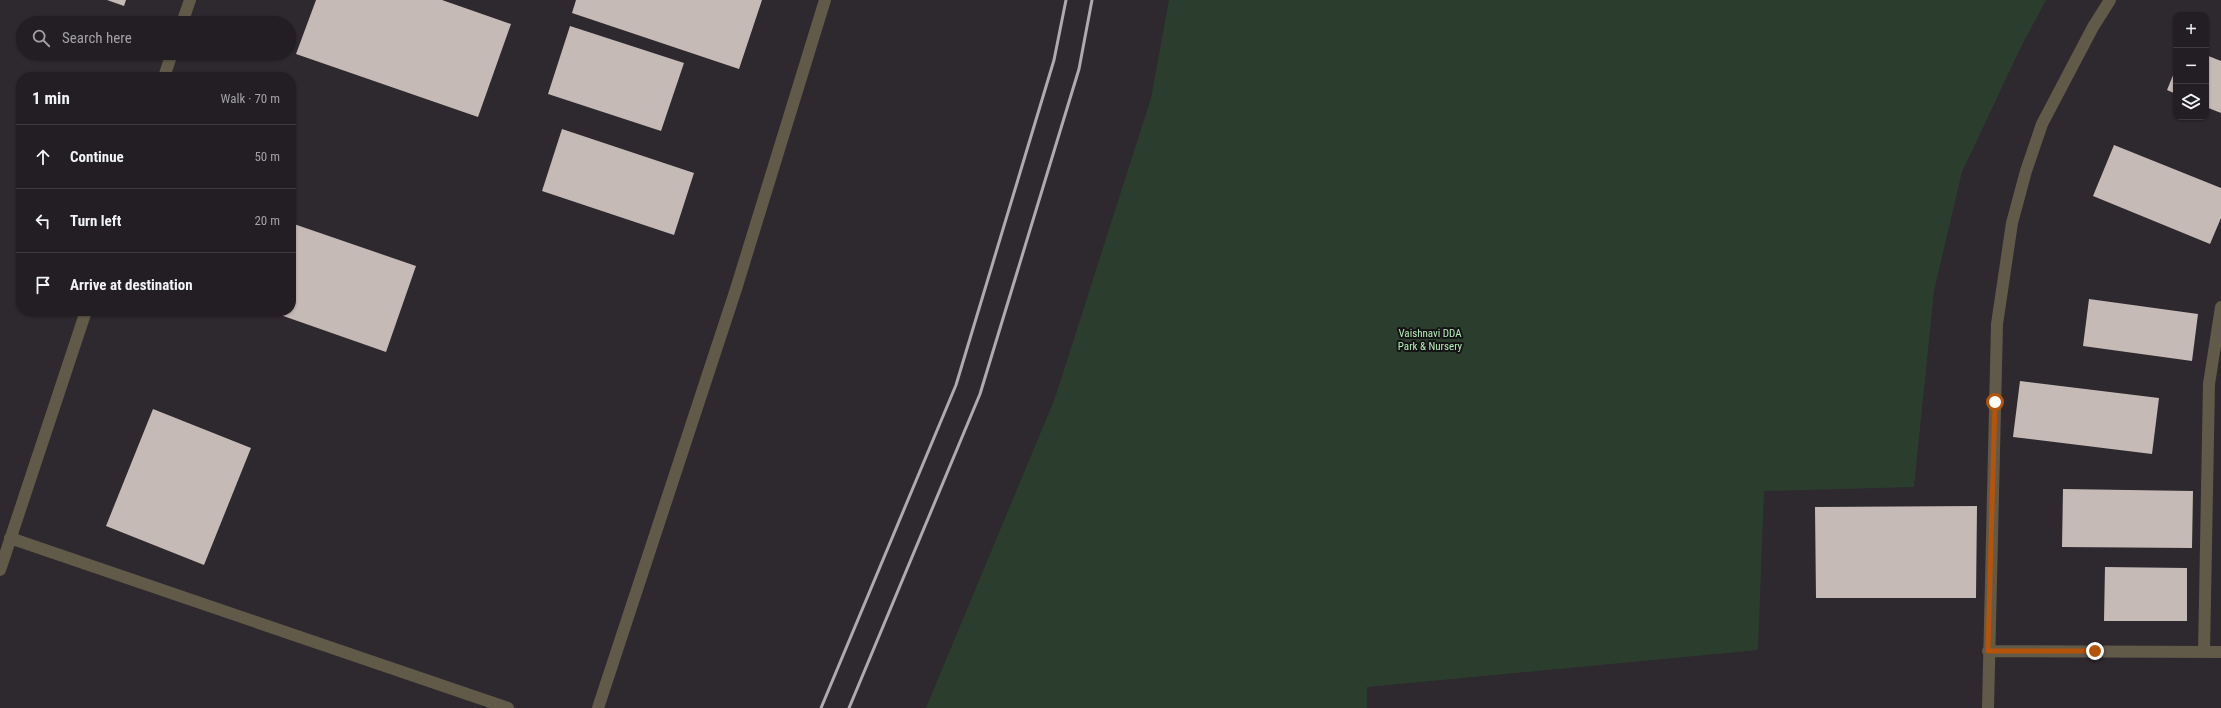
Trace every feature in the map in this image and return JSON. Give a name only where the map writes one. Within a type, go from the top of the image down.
[{"type":"street","points":[[184,16],[190,0]]},
{"type":"street","points":[[598,708],[736,289],[825,0]]},
{"type":"street","points":[[1988,708],[1988,651],[1997,324],[2012,223],[2026,171],[2042,124],[2093,27],[2110,0]]},
{"type":"street","points":[[166,72],[170,60]]},
{"type":"street","points":[[2204,652],[2209,384],[2221,307]]},
{"type":"street","points":[[0,570],[84,316]]},
{"type":"street","points":[[10,538],[508,708]]},
{"type":"street","points":[[1988,651],[2221,652]]},
{"type":"green space","name":"Vaishnavi DDA Park & Nursery","points":[[1169,0],[2046,0],[2020,49],[1962,172],[1934,291],[1914,487],[1764,491],[1758,650],[1367,687],[1367,708],[926,708],[1055,398],[1151,98]]},
{"type":"building","points":[[107,0],[126,0],[124,6]]},
{"type":"building","points":[[316,0],[442,0],[511,24],[478,117],[296,54]]},
{"type":"building","points":[[576,0],[762,0],[739,69],[572,13]]},
{"type":"building","points":[[570,26],[684,63],[661,131],[548,94]]},
{"type":"building","points":[[2209,56],[2221,61],[2221,113],[2209,108]]},
{"type":"building","points":[[2173,75],[2173,93],[2167,90]]},
{"type":"building","points":[[562,129],[694,173],[674,235],[542,191]]},
{"type":"building","points":[[2114,145],[2221,188],[2221,218],[2210,244],[2093,196]]},
{"type":"building","points":[[296,225],[416,266],[386,352],[283,316],[296,316]]},
{"type":"building","points":[[2089,299],[2198,314],[2192,361],[2083,346]]},
{"type":"building","points":[[2020,381],[2159,398],[2152,454],[2013,437]]},
{"type":"building","points":[[153,409],[251,448],[204,565],[106,526]]},
{"type":"building","points":[[2063,489],[2193,491],[2192,548],[2062,547]]},
{"type":"building","points":[[1977,506],[1976,598],[1816,598],[1815,507]]},
{"type":"building","points":[[2105,567],[2187,568],[2187,621],[2104,621]]},
{"type":"railway","points":[[821,708],[956,385],[1054,60],[1066,0]]},
{"type":"railway","points":[[849,708],[980,394],[1079,69],[1092,0]]},
{"type":"route","points":[[1995,402],[1988,651],[2095,651]]}]
